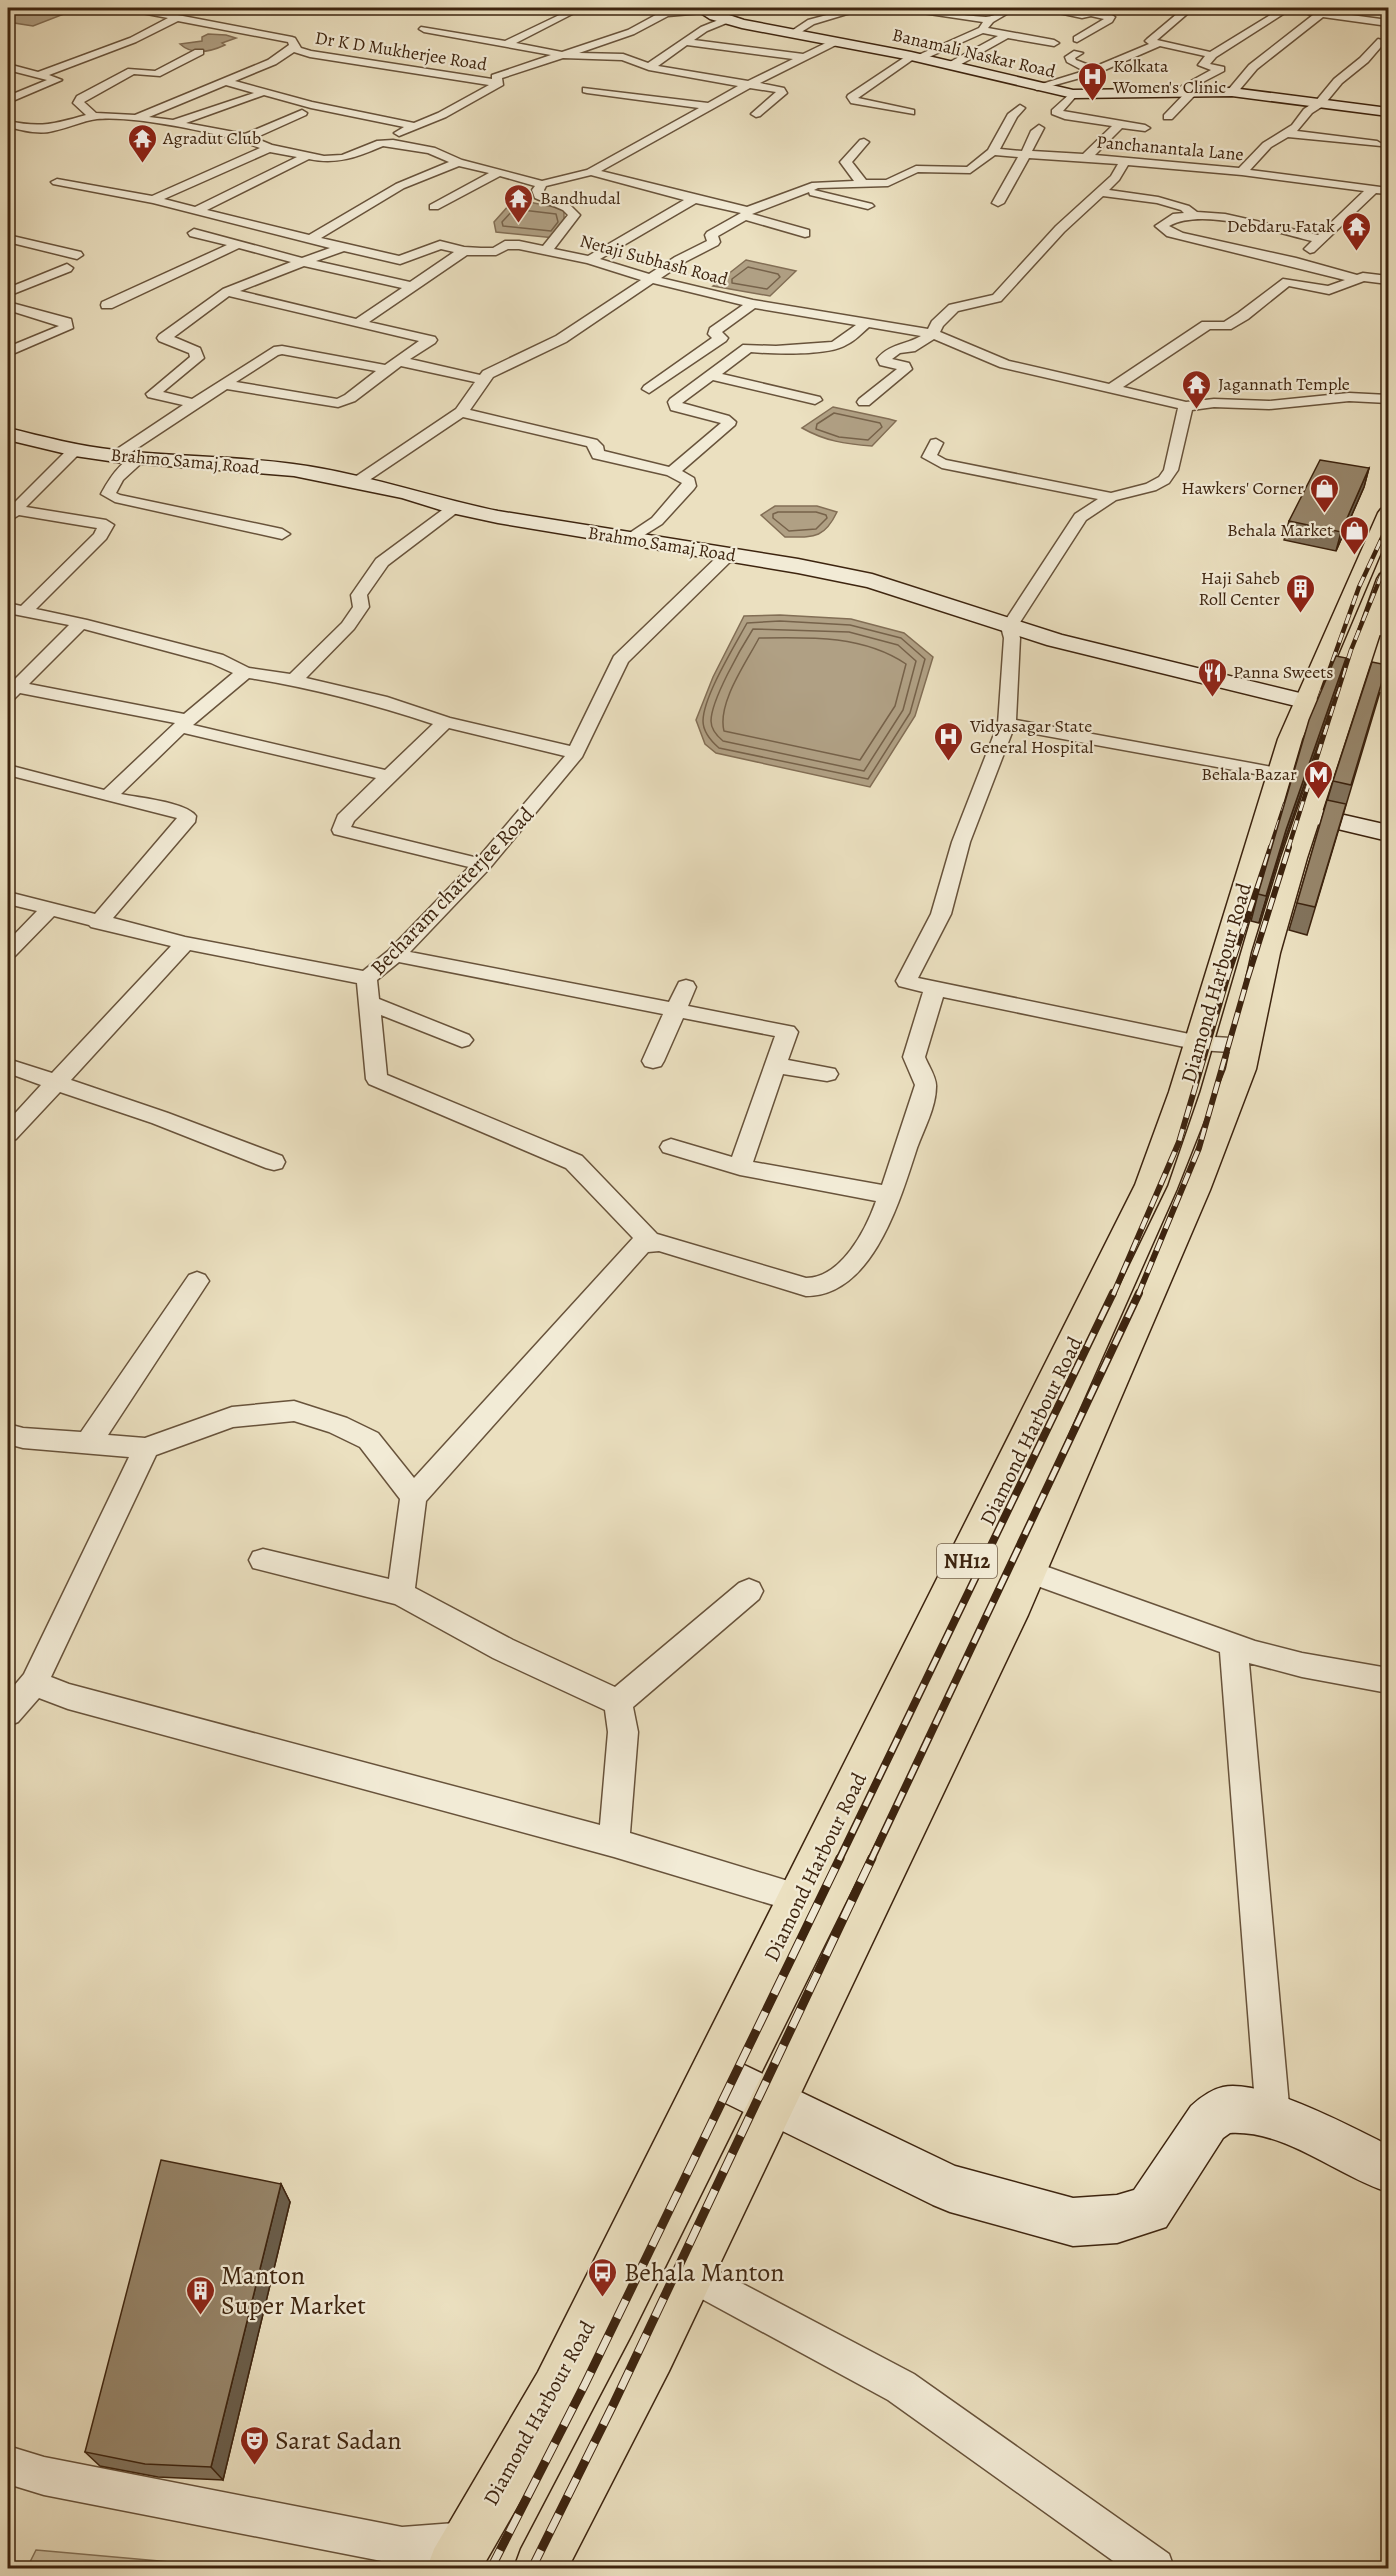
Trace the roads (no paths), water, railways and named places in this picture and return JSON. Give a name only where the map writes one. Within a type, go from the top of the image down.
[{"type":"highway","name":"Diamond Harbour Road","points":[[461,2555],[556,2390],[1151,1185],[1199,1043],[1290,739],[1384,534]]},
{"type":"highway","name":"Diamond Harbour Road","points":[[540,2568],[690,2274],[1004,1625],[1194,1190],[1242,1069],[1266,953],[1309,815],[1379,630],[1389,579]]},
{"type":"street","name":"Dr K D Mukherjee Road","points":[[129,8],[292,40],[294,46],[303,53],[499,83]]},
{"type":"street","points":[[507,44],[580,8]]},
{"type":"street","points":[[792,34],[810,22],[862,8]]},
{"type":"street","points":[[909,8],[942,10],[990,20]]},
{"type":"street","points":[[910,112],[855,101],[852,97],[915,57],[982,30],[990,20],[1013,8]]},
{"type":"street","points":[[1048,8],[1082,15],[1091,13],[1110,17],[1109,20],[1077,39]]},
{"type":"street","points":[[1189,8],[1150,41],[1212,55]]},
{"type":"street","points":[[1174,93],[1220,69],[1203,65],[1212,55],[1281,8],[1323,10],[1388,22]]},
{"type":"street","points":[[8,124],[30,129],[50,129],[94,116],[135,118],[246,138],[269,148],[307,156],[344,158],[442,115],[499,83],[496,77],[631,32],[662,14],[700,9]]},
{"type":"street","name":"Banamali Naskar Road","points":[[700,9],[726,20],[915,57],[1073,94],[1232,92],[1389,112]]},
{"type":"street","points":[[1232,92],[1252,67],[1323,10]]},
{"type":"street","points":[[982,30],[1007,34],[1058,33],[1082,15]]},
{"type":"street","points":[[39,75],[133,40],[178,17]]},
{"type":"street","points":[[649,67],[684,42],[712,25],[726,20]]},
{"type":"street","points":[[424,29],[564,55],[623,57],[649,67],[776,88],[782,93],[756,114]]},
{"type":"street","points":[[952,65],[1007,34]]},
{"type":"street","points":[[1242,172],[1267,145],[1292,130],[1308,111],[1319,104],[1338,81],[1364,60],[1381,41]]},
{"type":"street","points":[[684,42],[803,57]]},
{"type":"street","points":[[381,143],[431,150],[458,162],[542,184],[591,172],[709,106],[835,42]]},
{"type":"street","points":[[1037,87],[1094,71],[1157,44]]},
{"type":"street","points":[[135,118],[272,62],[294,46]]},
{"type":"street","points":[[94,116],[78,103],[81,98],[132,71],[156,74],[199,52]]},
{"type":"street","points":[[1078,53],[1070,57],[1072,62],[1094,71]]},
{"type":"street","points":[[8,67],[57,80],[8,100]]},
{"type":"street","points":[[227,82],[311,105],[414,126]]},
{"type":"street","points":[[587,90],[709,106]]},
{"type":"street","points":[[1168,117],[1191,93]]},
{"type":"street","points":[[172,123],[260,94]]},
{"type":"street","name":"Panchanantala Lane","points":[[1073,94],[1056,112],[1065,116],[1120,124]]},
{"type":"street","points":[[354,484],[461,412],[488,374],[561,339],[679,260],[714,242],[711,235],[747,213],[823,184],[888,183],[916,169],[970,170],[993,152],[1012,116],[1020,108]]},
{"type":"street","points":[[246,138],[302,113]]},
{"type":"street","points":[[1120,124],[1145,128]]},
{"type":"street","name":"Panchanantala Lane","points":[[1086,158],[1120,124]]},
{"type":"street","points":[[998,203],[1009,179],[1039,128]]},
{"type":"street","points":[[1284,133],[1377,144]]},
{"type":"street","points":[[863,184],[846,162],[864,142]]},
{"type":"street","points":[[153,200],[269,148]]},
{"type":"street","points":[[993,152],[1086,158]]},
{"type":"street","points":[[198,210],[307,156]]},
{"type":"street","name":"Panchanantala Lane","points":[[1086,158],[1242,172],[1389,191]]},
{"type":"street","points":[[311,239],[400,186],[458,162]]},
{"type":"street","points":[[864,402],[905,369],[904,366],[884,359],[896,349],[910,348],[933,334],[937,324],[954,308],[997,298],[1060,229],[1115,178],[1124,163]]},
{"type":"street","points":[[591,172],[747,213],[805,233]]},
{"type":"street","points":[[434,207],[498,173]]},
{"type":"street","points":[[57,182],[198,210],[400,260],[440,245],[464,251],[496,251],[511,245],[546,251]]},
{"type":"street","name":"Netaji Subhash Road","points":[[542,184],[538,190],[539,196],[567,208],[573,215],[546,251],[590,260],[651,279],[753,304],[933,334],[1005,364],[1186,406],[1214,403],[1269,405],[1349,397],[1389,399]]},
{"type":"street","points":[[1111,389],[1207,325],[1226,326],[1243,316],[1287,282],[1297,263],[1374,189]]},
{"type":"street","points":[[803,190],[868,206]]},
{"type":"street","points":[[1101,192],[1166,202],[1185,208],[1194,215]]},
{"type":"street","points":[[590,260],[694,200]]},
{"type":"street","points":[[1321,239],[1232,219],[1194,215],[1177,217],[1161,226],[1180,236],[1358,279]]},
{"type":"street","points":[[194,232],[303,262],[412,286]]},
{"type":"street","points":[[8,238],[77,255]]},
{"type":"street","points":[[107,305],[238,244]]},
{"type":"street","points":[[195,404],[153,394],[197,358],[195,351],[164,338],[228,292],[343,247]]},
{"type":"street","points":[[360,322],[464,251]]},
{"type":"street","points":[[8,292],[67,268]]},
{"type":"street","points":[[1287,282],[1329,290],[1369,276],[1389,280]]},
{"type":"street","points":[[223,384],[338,403],[350,398],[430,340],[228,292]]},
{"type":"street","points":[[649,389],[721,338],[715,334],[716,331],[753,304]]},
{"type":"street","points":[[8,306],[66,322],[66,328],[8,352]]},
{"type":"street","points":[[672,472],[729,422],[676,407],[675,402],[748,348],[776,350],[834,346],[843,342],[865,324]]},
{"type":"street","points":[[116,456],[268,354],[282,350],[387,369]]},
{"type":"street","points":[[399,361],[482,380]]},
{"type":"street","points":[[713,376],[815,400]]},
{"type":"street","points":[[1186,406],[1171,470],[1164,480],[1151,487],[1111,497],[1080,517],[1009,627],[1012,638],[1007,724],[961,842],[941,914],[906,981],[1199,1043],[1246,1046]]},
{"type":"street","points":[[461,412],[592,443],[597,446],[598,455],[620,458],[672,472],[690,481],[689,486],[657,521],[630,539]]},
{"type":"street","name":"Brahmo Samaj Road","points":[[8,434],[75,450],[116,456],[294,470],[407,493],[454,508],[872,581],[1009,627],[1308,702]]},
{"type":"street","points":[[936,443],[930,457],[942,464],[1111,497]]},
{"type":"street","points":[[11,514],[75,450]]},
{"type":"street","points":[[140,458],[117,478],[108,494],[115,498],[282,534]]},
{"type":"street","points":[[294,680],[348,626],[361,607],[360,595],[382,562],[454,508]]},
{"type":"street","points":[[11,514],[106,525],[100,536],[25,611]]},
{"type":"street","name":"Becharam chatterjee Road","points":[[650,1241],[574,1162],[376,1079],[367,978],[395,955],[482,865],[576,753],[620,660],[728,555]]},
{"type":"street","points":[[8,608],[81,623],[217,659],[245,672],[294,680],[381,701],[445,722],[576,753]]},
{"type":"street","points":[[10,689],[81,623]]},
{"type":"street","points":[[108,797],[185,724],[245,672]]},
{"type":"street","points":[[10,689],[185,724],[388,776]]},
{"type":"street","points":[[445,722],[345,819],[341,830],[482,865]]},
{"type":"street","points":[[1007,724],[1278,774]]},
{"type":"street","points":[[8,770],[108,797],[177,811],[188,816],[186,822],[98,923]]},
{"type":"street","points":[[1309,815],[1389,833]]},
{"type":"street","points":[[8,898],[98,923],[185,943],[367,978]]},
{"type":"street","points":[[8,952],[50,909]]},
{"type":"street","points":[[8,1134],[185,943]]},
{"type":"street","points":[[395,955],[675,1008],[787,1032],[740,1167]]},
{"type":"street","points":[[653,1061],[686,987]]},
{"type":"street","points":[[401,1594],[413,1497],[641,1244],[650,1241],[806,1287],[819,1287],[833,1281],[854,1262],[883,1215],[921,1105],[926,1085],[914,1057],[935,988]]},
{"type":"street","points":[[370,1003],[462,1040]]},
{"type":"street","points":[[774,1065],[827,1074]]},
{"type":"street","points":[[8,1066],[160,1118],[274,1162]]},
{"type":"street","points":[[671,1147],[740,1167],[890,1195]]},
{"type":"street","points":[[88,1443],[197,1281]]},
{"type":"street","points":[[8,1434],[23,1438],[146,1448],[232,1417],[294,1411],[338,1425],[369,1440],[413,1497]]},
{"type":"street","points":[[8,1713],[34,1683],[146,1448]]},
{"type":"street","points":[[263,1560],[401,1594],[503,1649],[618,1702]]},
{"type":"street","points":[[1028,1571],[1233,1646],[1302,1665],[1389,1680]]},
{"type":"street","points":[[618,1702],[749,1591]]},
{"type":"street","points":[[1233,1646],[1273,2116]]},
{"type":"street","points":[[34,1683],[80,1699],[614,1843],[800,1898]]},
{"type":"street","points":[[614,1843],[623,1732],[618,1702]]},
{"type":"street","points":[[713,2073],[950,2188],[1073,2222],[1117,2219],[1149,2210],[1207,2121],[1220,2110],[1240,2109],[1273,2116],[1389,2169]]},
{"type":"street","points":[[690,2274],[901,2387],[1155,2568]]},
{"type":"street","points":[[8,2465],[44,2476],[402,2546],[461,2555]]},
{"type":"water","points":[[36,8],[64,14],[33,26],[8,22],[8,10]]},
{"type":"water","points":[[208,34],[236,38],[222,43],[225,45],[202,52],[190,50],[180,44],[202,41],[202,37]]},
{"type":"water","points":[[529,202],[564,209],[564,223],[555,238],[496,232],[494,222],[510,204]]},
{"type":"water","points":[[746,260],[796,271],[770,296],[713,286]]},
{"type":"water","points":[[833,407],[896,421],[872,446],[836,441],[802,428]]},
{"type":"water","points":[[775,506],[817,506],[837,512],[827,527],[817,535],[785,537],[761,515]]},
{"type":"water","points":[[780,615],[851,619],[904,633],[933,657],[915,716],[870,787],[716,753],[705,744],[696,720],[713,677],[744,616]]},
{"type":"railway","points":[[1319,699],[1359,587],[1388,525]]},
{"type":"railway","points":[[1288,849],[1351,650],[1388,559]]},
{"type":"railway","points":[[1270,849],[1285,804]]},
{"type":"railway","points":[[1113,1295],[1179,1142],[1229,972],[1271,847]]},
{"type":"railway","points":[[1138,1295],[1199,1148],[1248,977],[1289,847]]},
{"type":"railway","points":[[839,1860],[1113,1293]]},
{"type":"railway","points":[[871,1860],[1139,1293]]},
{"type":"railway","points":[[491,2568],[585,2384],[840,1858]]},
{"type":"railway","points":[[532,2568],[614,2403],[872,1858]]},
{"type":"place","name":"Kolkata Women's Clinic","points":[[1092,102]]},
{"type":"place","name":"Agradut Club","points":[[142,164]]},
{"type":"place","name":"Bandhudal","points":[[519,224]]},
{"type":"place","name":"Debdaru Fatak","points":[[1356,252]]},
{"type":"place","name":"Jagannath Temple","points":[[1197,410]]},
{"type":"place","name":"Hawkers' Corner","points":[[1325,514]]},
{"type":"place","name":"Behala Market","points":[[1354,556]]},
{"type":"place","name":"Haji Saheb Roll Center","points":[[1301,614]]},
{"type":"place","name":"Panna Sweets","points":[[1212,698]]},
{"type":"place","name":"Vidyasagar State General Hospital","points":[[949,762]]},
{"type":"place","name":"Behala Bazar","points":[[1318,800]]},
{"type":"place","name":"Behala Manton","points":[[603,2298]]},
{"type":"place","name":"Manton Super Market","points":[[200,2316]]},
{"type":"place","name":"Sarat Sadan","points":[[254,2466]]}]
